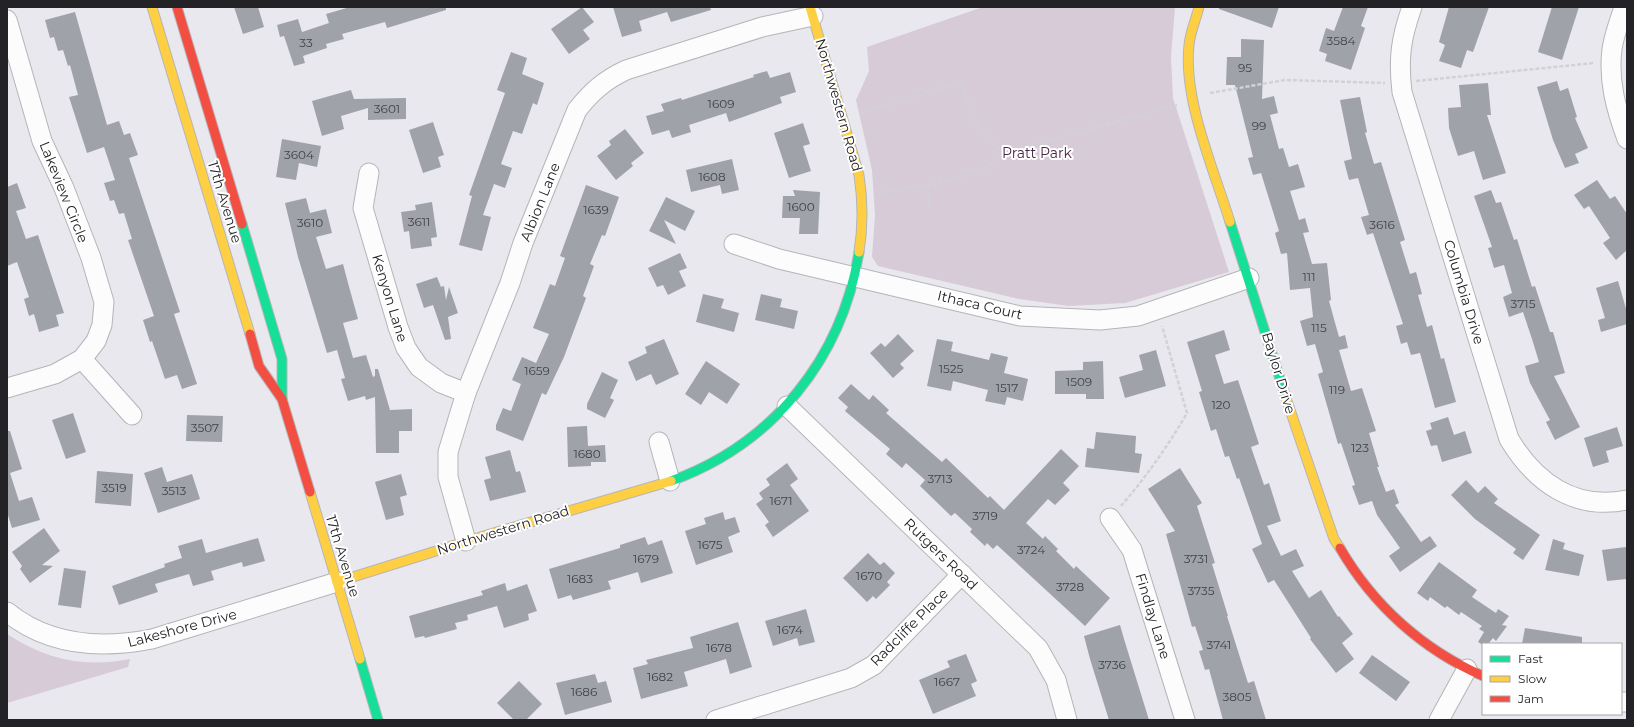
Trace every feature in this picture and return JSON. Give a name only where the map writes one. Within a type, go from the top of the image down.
[{"type":"street","name":"17th Avenue","points":[[152,7],[259,366],[282,399]]},
{"type":"street","name":"17th Avenue","points":[[177,7],[282,359],[282,399],[378,720]]},
{"type":"street","name":"Baylor Drive","points":[[1199,7],[1189,45],[1190,80],[1196,114],[1296,429],[1334,538],[1355,574],[1391,615],[1427,645],[1475,673]]},
{"type":"street","name":"Columbia Drive","points":[[1412,7],[1404,31],[1400,51],[1399,68],[1402,92],[1509,439],[1521,458],[1531,469],[1554,488],[1574,497],[1596,502],[1627,500]]},
{"type":"street","points":[[1624,7],[1612,47],[1610,74],[1616,110],[1627,139]]},
{"type":"street","name":"Northwestern Road","points":[[337,582],[705,468],[723,458],[757,434],[788,406],[828,347],[846,308],[854,277],[862,232],[862,197],[857,164],[812,12]]},
{"type":"street","name":"Albion Lane","points":[[466,541],[448,477],[448,452],[466,393],[577,110],[590,93],[607,79],[626,70],[812,12]]},
{"type":"street","name":"Lakeview Circle","points":[[7,20],[42,141],[64,188],[91,258],[104,302],[100,331],[96,341],[82,359],[55,374],[7,388]]},
{"type":"street","name":"Kenyon Lane","points":[[369,173],[363,208],[398,327],[406,348],[419,367],[441,383],[466,393]]},
{"type":"street","name":"Ithaca Court","points":[[734,244],[779,259],[1020,316],[1100,320],[1138,316],[1249,278]]},
{"type":"street","points":[[82,359],[132,415]]},
{"type":"street","name":"Rutgers Road","points":[[788,406],[1038,648],[1056,680],[1067,720]]},
{"type":"street","points":[[659,442],[670,480]]},
{"type":"street","name":"Findlay Lane","points":[[1110,518],[1132,550],[1185,720]]},
{"type":"street","name":"Radcliffe Place","points":[[716,720],[851,678],[863,672],[874,665],[962,574]]},
{"type":"street","name":"Lakeshore Drive","points":[[7,612],[34,629],[60,639],[88,644],[124,644],[152,639],[337,582]]},
{"type":"street","points":[[1439,720],[1475,673]]},
{"type":"path","points":[[1415,81],[1611,62]]},
{"type":"path","points":[[1207,94],[1285,80],[1384,83]]},
{"type":"path","points":[[857,114],[961,82],[977,126],[1003,153]]},
{"type":"path","points":[[872,195],[928,186],[983,170],[1003,153],[1179,105]]},
{"type":"path","points":[[928,186],[930,207]]},
{"type":"path","points":[[1110,518],[1146,476],[1169,443],[1187,413],[1157,309]]},
{"type":"green space","name":"Pratt Park","points":[[983,7],[1175,7],[1171,57],[1173,98],[1229,272],[1125,303],[1069,306],[1019,299],[878,266],[872,257],[875,215],[872,170],[856,100],[869,71],[867,47]]},
{"type":"green space","points":[[7,634],[37,650],[66,660],[97,663],[130,659],[128,667],[7,703]]},
{"type":"building","points":[[234,7],[258,7],[264,27],[243,34]]},
{"type":"building","points":[[350,7],[446,7],[446,10],[387,28],[385,22],[342,34],[344,39],[326,44],[327,48],[303,56],[305,63],[294,66],[284,36],[280,37],[277,25],[298,19],[302,32],[329,23],[326,14]]},
{"type":"building","points":[[582,7],[594,22],[583,30],[590,39],[569,54],[551,29]]},
{"type":"building","points":[[613,7],[710,7],[711,10],[671,22],[667,12],[639,21],[642,31],[622,37]]},
{"type":"building","points":[[1219,7],[1279,7],[1272,28],[1219,9]]},
{"type":"building","points":[[1343,7],[1368,7],[1361,26],[1365,28],[1351,70],[1325,61],[1327,54],[1319,51],[1326,28],[1334,31]]},
{"type":"building","points":[[1449,7],[1489,7],[1473,52],[1467,50],[1461,68],[1439,61],[1445,45],[1439,42]]},
{"type":"building","points":[[1552,7],[1579,7],[1562,60],[1538,52]]},
{"type":"building","points":[[75,12],[107,125],[119,121],[124,135],[130,133],[138,155],[129,158],[180,312],[174,314],[197,384],[182,389],[177,375],[165,379],[152,341],[150,342],[143,320],[154,316],[128,240],[132,239],[124,213],[119,214],[114,200],[110,201],[104,183],[115,180],[104,147],[87,153],[69,97],[78,95],[70,65],[68,66],[63,50],[58,51],[54,37],[50,38],[45,20]]},
{"type":"building","points":[[1241,39],[1264,40],[1262,99],[1274,96],[1278,113],[1270,115],[1279,149],[1283,148],[1289,167],[1298,164],[1305,187],[1290,191],[1299,220],[1305,218],[1309,232],[1303,233],[1312,264],[1327,263],[1331,300],[1329,301],[1339,337],[1345,335],[1348,348],[1339,350],[1351,391],[1362,388],[1376,431],[1369,433],[1379,467],[1377,467],[1386,492],[1394,489],[1399,503],[1395,505],[1421,542],[1430,536],[1437,546],[1400,572],[1389,556],[1400,548],[1377,515],[1372,501],[1359,505],[1352,486],[1355,485],[1341,443],[1338,444],[1318,374],[1323,372],[1315,344],[1307,346],[1300,321],[1313,317],[1310,288],[1290,290],[1287,253],[1281,254],[1275,233],[1279,231],[1261,173],[1253,175],[1248,158],[1253,157],[1235,85],[1226,85],[1227,57],[1241,57]]},
{"type":"building","points":[[511,52],[527,58],[522,74],[544,83],[537,105],[533,103],[522,134],[513,131],[501,164],[512,168],[505,188],[494,184],[483,215],[491,217],[482,251],[459,245],[472,196],[469,195],[505,93],[497,90]]},
{"type":"building","points":[[767,71],[770,78],[790,72],[796,92],[780,97],[782,103],[729,122],[726,113],[689,125],[691,132],[672,138],[669,130],[652,135],[646,116],[664,111],[661,104],[681,98],[682,100],[754,77],[753,75]]},
{"type":"building","points":[[1557,81],[1560,91],[1568,88],[1577,117],[1575,118],[1588,148],[1575,154],[1579,163],[1565,168],[1553,140],[1537,87]]},
{"type":"building","points":[[1488,83],[1491,115],[1487,115],[1506,173],[1483,180],[1474,151],[1458,156],[1449,128],[1448,108],[1461,107],[1459,85]]},
{"type":"building","points":[[351,90],[354,99],[406,98],[406,119],[368,120],[368,108],[341,116],[344,129],[322,136],[312,101]]},
{"type":"building","points":[[1360,97],[1367,132],[1365,133],[1374,164],[1381,162],[1405,240],[1400,242],[1410,274],[1416,272],[1422,294],[1418,295],[1427,327],[1432,325],[1441,359],[1444,358],[1456,402],[1435,408],[1420,353],[1411,355],[1407,342],[1401,344],[1396,326],[1403,324],[1373,233],[1367,235],[1361,217],[1369,215],[1358,178],[1349,180],[1344,161],[1352,159],[1340,100]]},
{"type":"building","points":[[433,122],[444,155],[438,157],[441,167],[423,173],[409,130]]},
{"type":"building","points":[[803,123],[810,144],[803,146],[811,171],[789,178],[774,133]]},
{"type":"building","points":[[625,129],[644,153],[631,163],[633,166],[616,180],[597,156],[611,145],[609,141]]},
{"type":"building","points":[[282,139],[321,146],[317,167],[299,163],[296,180],[276,177]]},
{"type":"building","points":[[732,159],[739,190],[722,194],[720,185],[691,192],[686,170]]},
{"type":"building","points":[[1597,180],[1610,199],[1615,196],[1627,214],[1627,250],[1616,260],[1603,243],[1610,238],[1589,206],[1584,209],[1574,195]]},
{"type":"building","points":[[17,183],[26,208],[16,211],[26,239],[38,235],[64,313],[56,315],[59,326],[39,332],[34,314],[29,316],[24,299],[29,297],[17,262],[7,266],[7,187]]},
{"type":"building","points":[[586,185],[619,197],[605,236],[602,235],[590,264],[594,266],[583,296],[586,298],[564,357],[546,395],[542,393],[523,441],[496,430],[496,425],[503,408],[511,411],[521,384],[512,380],[522,357],[536,363],[549,334],[533,328],[550,284],[555,286],[565,258],[560,256]]},
{"type":"building","points":[[793,190],[820,192],[818,234],[799,234],[800,218],[782,218],[783,196],[795,196]]},
{"type":"building","points":[[1491,190],[1496,203],[1501,202],[1514,240],[1517,239],[1532,287],[1535,286],[1550,332],[1553,332],[1565,373],[1554,376],[1580,427],[1555,440],[1546,422],[1550,420],[1530,383],[1525,366],[1539,362],[1532,339],[1523,312],[1509,317],[1503,297],[1512,293],[1504,265],[1494,268],[1488,248],[1492,247],[1474,196]]},
{"type":"building","points":[[666,197],[695,211],[685,231],[664,220],[676,244],[649,231]]},
{"type":"building","points":[[306,198],[310,213],[326,209],[332,233],[316,237],[326,269],[343,264],[358,319],[343,323],[353,358],[366,355],[373,377],[375,376],[375,369],[378,369],[390,410],[412,409],[412,431],[399,431],[399,453],[376,453],[375,397],[366,400],[365,396],[348,401],[341,379],[345,378],[337,350],[327,353],[298,257],[285,203]]},
{"type":"building","points":[[432,202],[437,237],[431,238],[432,246],[411,249],[409,231],[404,232],[401,212],[416,210],[415,205]]},
{"type":"building","points":[[680,253],[687,268],[679,271],[686,286],[668,295],[663,285],[657,287],[648,268]]},
{"type":"building","points":[[437,277],[441,287],[444,286],[446,300],[449,287],[458,313],[448,317],[451,339],[445,340],[433,305],[424,308],[416,284]]},
{"type":"building","points":[[1618,281],[1627,312],[1627,324],[1601,332],[1598,320],[1605,318],[1596,288]]},
{"type":"building","points":[[703,294],[724,299],[721,308],[739,313],[734,332],[696,322]]},
{"type":"building","points":[[761,294],[782,299],[780,307],[798,311],[794,329],[755,320]]},
{"type":"building","points":[[1224,330],[1230,350],[1215,355],[1224,384],[1238,380],[1259,444],[1251,447],[1264,485],[1269,483],[1281,521],[1267,526],[1281,556],[1296,549],[1304,566],[1292,571],[1309,598],[1321,590],[1338,617],[1339,616],[1353,634],[1342,643],[1354,659],[1336,673],[1310,639],[1311,638],[1274,580],[1268,583],[1252,549],[1262,544],[1239,478],[1237,479],[1229,456],[1225,457],[1216,429],[1211,431],[1199,392],[1202,391],[1187,342]]},
{"type":"building","points":[[898,334],[914,351],[900,364],[904,368],[893,378],[870,353],[881,343],[885,347]]},
{"type":"building","points":[[664,339],[679,374],[656,385],[651,374],[636,381],[628,362],[647,353],[645,347]]},
{"type":"building","points":[[937,339],[953,342],[951,351],[989,360],[991,353],[1008,357],[1004,373],[1028,379],[1023,401],[1007,397],[1005,405],[985,401],[988,390],[953,381],[951,391],[927,386]]},
{"type":"building","points":[[1156,350],[1166,386],[1125,398],[1119,377],[1143,370],[1139,355]]},
{"type":"building","points":[[706,361],[740,384],[727,404],[709,392],[701,405],[685,394]]},
{"type":"building","points":[[1103,361],[1104,399],[1086,399],[1086,394],[1055,394],[1055,371],[1083,370],[1083,362]]},
{"type":"building","points":[[602,372],[618,380],[610,398],[614,400],[605,418],[587,409],[587,404]]},
{"type":"building","points":[[851,384],[869,400],[873,395],[889,410],[886,413],[942,462],[946,458],[988,498],[990,496],[1004,510],[1061,449],[1079,466],[1063,483],[1070,490],[1055,505],[1048,499],[1026,523],[1043,539],[1045,536],[1058,549],[1056,551],[1074,569],[1076,566],[1110,598],[1085,626],[997,545],[993,549],[987,543],[985,546],[970,532],[972,529],[955,513],[951,516],[920,486],[925,480],[906,463],[902,468],[886,454],[890,449],[845,411],[848,407],[838,398]]},
{"type":"building","points":[[73,413],[86,452],[66,459],[52,420]]},
{"type":"building","points":[[187,415],[223,416],[222,442],[186,441]]},
{"type":"building","points":[[1448,417],[1454,435],[1465,431],[1472,453],[1442,462],[1437,445],[1431,446],[1426,431],[1432,429],[1430,423]]},
{"type":"building","points":[[587,426],[588,446],[605,445],[606,462],[591,462],[591,466],[568,467],[567,427]]},
{"type":"building","points":[[1617,427],[1623,446],[1606,451],[1609,462],[1593,467],[1584,438]]},
{"type":"building","points":[[7,431],[10,431],[22,469],[10,473],[19,501],[32,497],[40,520],[12,528],[7,512]]},
{"type":"building","points":[[1096,432],[1136,436],[1135,453],[1142,454],[1139,473],[1085,467],[1087,448],[1094,449]]},
{"type":"building","points":[[510,450],[516,472],[520,471],[526,492],[490,501],[484,480],[491,478],[485,457]]},
{"type":"building","points":[[787,463],[798,479],[790,485],[809,511],[773,537],[765,525],[769,522],[756,504],[763,499],[759,493],[770,485],[766,479]]},
{"type":"building","points":[[162,467],[167,482],[192,474],[200,499],[158,513],[144,473]]},
{"type":"building","points":[[1180,468],[1202,503],[1197,506],[1215,563],[1212,564],[1227,616],[1248,683],[1254,681],[1266,720],[1223,720],[1209,669],[1205,670],[1199,651],[1203,650],[1195,626],[1192,627],[1166,534],[1175,531],[1148,489]]},
{"type":"building","points":[[97,471],[133,474],[131,506],[95,503]]},
{"type":"building","points":[[401,474],[407,495],[400,497],[404,515],[386,520],[375,482]]},
{"type":"building","points":[[1466,480],[1478,493],[1485,486],[1498,499],[1494,503],[1540,535],[1523,560],[1513,553],[1516,549],[1475,519],[1451,495]]},
{"type":"building","points":[[723,512],[725,520],[735,517],[740,532],[728,537],[733,552],[696,565],[685,531],[706,524],[704,518]]},
{"type":"building","points":[[44,528],[60,551],[42,565],[53,566],[30,583],[20,569],[22,566],[12,552]]},
{"type":"building","points":[[645,537],[648,545],[662,540],[673,573],[641,583],[638,572],[608,581],[611,589],[573,600],[571,595],[558,599],[549,569],[620,548],[620,545]]},
{"type":"building","points":[[258,538],[265,561],[243,567],[242,562],[211,571],[214,580],[193,586],[189,574],[155,584],[158,592],[119,605],[112,586],[165,567],[164,564],[182,558],[178,546],[202,539],[206,553]]},
{"type":"building","points":[[1553,539],[1565,543],[1563,549],[1584,555],[1579,576],[1545,570]]},
{"type":"building","points":[[1626,547],[1627,579],[1607,581],[1602,550]]},
{"type":"building","points":[[868,553],[880,565],[884,562],[895,573],[887,582],[890,585],[876,599],[873,596],[867,602],[843,578]]},
{"type":"building","points":[[1439,562],[1477,590],[1472,597],[1496,613],[1498,609],[1509,616],[1502,625],[1507,626],[1496,641],[1493,638],[1489,643],[1482,643],[1482,644],[1478,642],[1484,632],[1479,629],[1482,626],[1461,612],[1459,615],[1447,606],[1445,608],[1430,597],[1428,601],[1417,593]]},
{"type":"building","points":[[64,568],[86,571],[81,608],[58,605]]},
{"type":"building","points":[[505,583],[507,591],[527,584],[537,611],[528,614],[529,620],[504,628],[497,606],[467,615],[468,620],[455,623],[457,629],[425,638],[424,636],[415,638],[409,616],[483,595],[481,591]]},
{"type":"building","points":[[806,609],[815,642],[799,646],[797,638],[773,646],[765,621]]},
{"type":"building","points":[[738,622],[752,667],[730,674],[726,659],[684,672],[688,686],[641,699],[633,668],[648,664],[646,660],[693,648],[690,637]]},
{"type":"building","points":[[1120,625],[1149,720],[1109,720],[1090,659],[1084,636]]},
{"type":"building","points":[[1525,628],[1582,637],[1582,643],[1522,643]]},
{"type":"building","points":[[966,654],[977,681],[971,684],[976,696],[933,714],[919,680],[950,667],[947,661]]},
{"type":"building","points":[[1372,655],[1410,682],[1396,701],[1359,673]]},
{"type":"building","points":[[595,674],[598,683],[606,681],[612,702],[565,715],[556,683]]},
{"type":"building","points":[[519,681],[542,704],[526,720],[514,720],[497,703]]},
{"type":"traffic: fast","points":[[1230,222],[1286,398]]},
{"type":"traffic: fast","points":[[242,224],[282,359],[282,399]]},
{"type":"traffic: fast","points":[[671,481],[708,465],[741,445],[771,420],[797,393],[819,362],[837,328],[850,291],[859,252]]},
{"type":"traffic: fast","points":[[360,659],[378,720]]},
{"type":"traffic: slow","points":[[152,7],[250,334]]},
{"type":"traffic: slow","points":[[810,7],[859,175],[862,214],[859,252]]},
{"type":"traffic: slow","points":[[1199,7],[1189,45],[1188,66],[1191,89],[1201,135],[1230,222]]},
{"type":"traffic: slow","points":[[1286,398],[1334,539],[1340,548]]},
{"type":"traffic: slow","points":[[337,582],[487,535],[671,481]]},
{"type":"traffic: slow","points":[[310,492],[360,659]]},
{"type":"traffic: jam","points":[[177,7],[242,224]]},
{"type":"traffic: jam","points":[[250,334],[259,366],[282,399],[310,492]]},
{"type":"traffic: jam","points":[[1340,548],[1353,569],[1368,588],[1401,624],[1440,653],[1482,676]]}]
